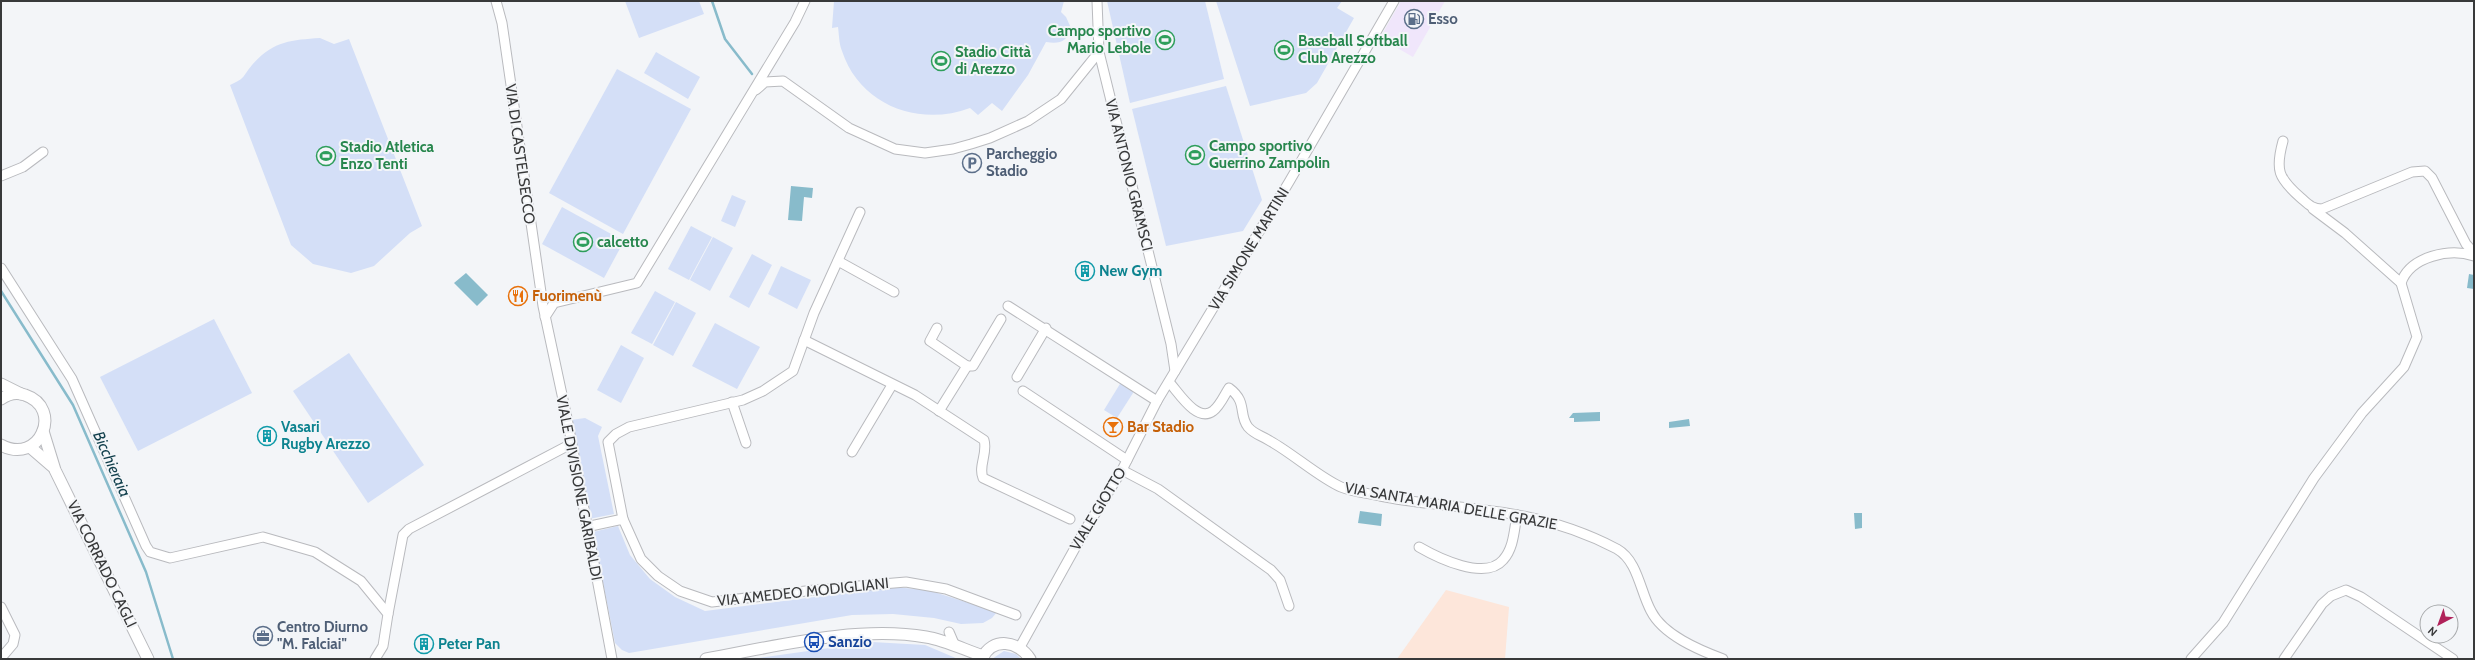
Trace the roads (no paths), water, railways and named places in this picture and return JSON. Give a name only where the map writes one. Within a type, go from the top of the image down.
[{"type":"main road","name":"VIA CORRADO CAGLI","points":[[1,384],[36,401],[41,408],[44,415],[43,431],[55,470],[148,659]]},
{"type":"main road","points":[[1,399],[12,394],[22,394]]},
{"type":"main road","points":[[1,445],[16,450],[30,447],[40,438],[43,431]]},
{"type":"main road","name":"VIA CORRADO CAGLI","points":[[30,447],[55,470]]},
{"type":"main road","points":[[706,659],[804,641],[881,633],[926,637],[955,646],[983,658],[988,650],[1004,643],[1020,647],[1030,659]]},
{"type":"street","name":"VIA DI CASTELSECCO","points":[[496,1],[502,23],[543,306]]},
{"type":"street","points":[[540,290],[546,299],[554,303],[637,283],[750,94],[795,22],[805,1]]},
{"type":"street","name":"VIA ANTONIO GRAMSCI","points":[[1097,1],[1099,52],[1171,344],[1175,371]]},
{"type":"street","name":"VIA SIMONE MARTINI","points":[[1175,371],[1289,182],[1394,1]]},
{"type":"street","points":[[750,94],[765,82],[783,81],[849,128],[895,149],[925,153],[953,150],[997,135],[1028,121],[1054,104],[1061,99],[1099,52]]},
{"type":"street","points":[[2191,659],[2223,623],[2314,478],[2362,413],[2404,367],[2417,337],[2401,282],[2345,233],[2313,209],[2281,178],[2278,160],[2283,141]]},
{"type":"street","points":[[1,176],[23,167],[43,152]]},
{"type":"street","points":[[2313,209],[2322,209],[2412,172],[2425,171],[2432,178],[2466,244],[2474,253]]},
{"type":"street","points":[[746,443],[732,402],[763,391],[793,371],[814,313],[860,212]]},
{"type":"street","points":[[2401,282],[2409,270],[2427,258],[2454,254],[2474,256]]},
{"type":"street","points":[[838,261],[894,292]]},
{"type":"street","points":[[1,268],[72,380],[150,552],[170,558],[262,537],[316,552],[361,581],[388,614]]},
{"type":"street","points":[[545,317],[554,303]]},
{"type":"street","name":"VIALE DIVISIONE GARIBALDI","points":[[543,306],[612,659]]},
{"type":"street","points":[[1008,306],[1046,328],[1157,401]]},
{"type":"street","points":[[938,328],[930,341],[967,366],[973,366],[1001,319]]},
{"type":"street","points":[[1017,377],[1046,328]]},
{"type":"street","points":[[804,340],[892,385],[915,395],[984,440],[987,448],[981,473],[983,478],[1070,519]]},
{"type":"street","points":[[940,411],[967,366]]},
{"type":"street","name":"VIALE GIOTTO","points":[[1020,647],[1081,537],[1122,470],[1157,401],[1175,371]]},
{"type":"street","name":"VIA SANTA MARIA DELLE GRAZIE","points":[[1168,382],[1193,411],[1203,414],[1214,411],[1229,388],[1237,394],[1243,406],[1246,424],[1255,435],[1269,440],[1340,487],[1417,503],[1517,515],[1548,521],[1585,534],[1629,557],[1651,612],[1658,622],[1674,635],[1722,659]]},
{"type":"street","points":[[852,452],[892,385]]},
{"type":"street","points":[[1023,391],[1127,460]]},
{"type":"street","name":"VIA AMEDEO MODIGLIANI","points":[[732,402],[629,426],[616,434],[608,442],[623,519],[641,559],[658,576],[680,591],[712,602],[906,582],[946,588],[1016,615]]},
{"type":"street","points":[[375,659],[383,646],[404,535],[415,524],[571,444]]},
{"type":"street","points":[[1122,470],[1158,489],[1271,570],[1280,580],[1289,606]]},
{"type":"street","points":[[1419,547],[1449,562],[1471,567],[1489,567],[1503,560],[1511,547],[1517,515]]},
{"type":"street","points":[[586,527],[623,519]]},
{"type":"street","points":[[2284,659],[2322,604],[2331,596],[2346,590],[2360,597],[2453,659]]},
{"type":"street","points":[[1,607],[15,635],[13,644],[1,658]]},
{"type":"street","points":[[949,632],[955,646]]},
{"type":"waterway","points":[[712,1],[725,39],[752,74]]},
{"type":"waterway","name":"Bicchieraia","points":[[1,291],[73,405],[146,572],[173,659]]},
{"type":"place","name":"Esso","points":[[1414,19]]},
{"type":"place","name":"Campo sportivo Mario Lebole","points":[[1165,40]]},
{"type":"place","name":"Baseball Softball Club Arezzo","points":[[1284,50]]},
{"type":"place","name":"Stadio Città di Arezzo","points":[[941,61]]},
{"type":"place","name":"Campo sportivo Guerrino Zampolin","points":[[1195,155]]},
{"type":"place","name":"Stadio Atletica Enzo Tenti","points":[[326,156]]},
{"type":"place","name":"Parcheggio Stadio","points":[[972,163]]},
{"type":"place","name":"calcetto","points":[[583,242]]},
{"type":"place","name":"New Gym","points":[[1085,271]]},
{"type":"place","name":"Fuorimenù","points":[[518,296]]},
{"type":"place","name":"Bar Stadio","points":[[1113,427]]},
{"type":"place","name":"Vasari Rugby Arezzo","points":[[267,436]]},
{"type":"place","name":"Centro Diurno \"M. Falciai\"","points":[[263,636]]},
{"type":"place","name":"Sanzio","points":[[814,642]]},
{"type":"place","name":"Peter Pan","points":[[424,644]]}]
